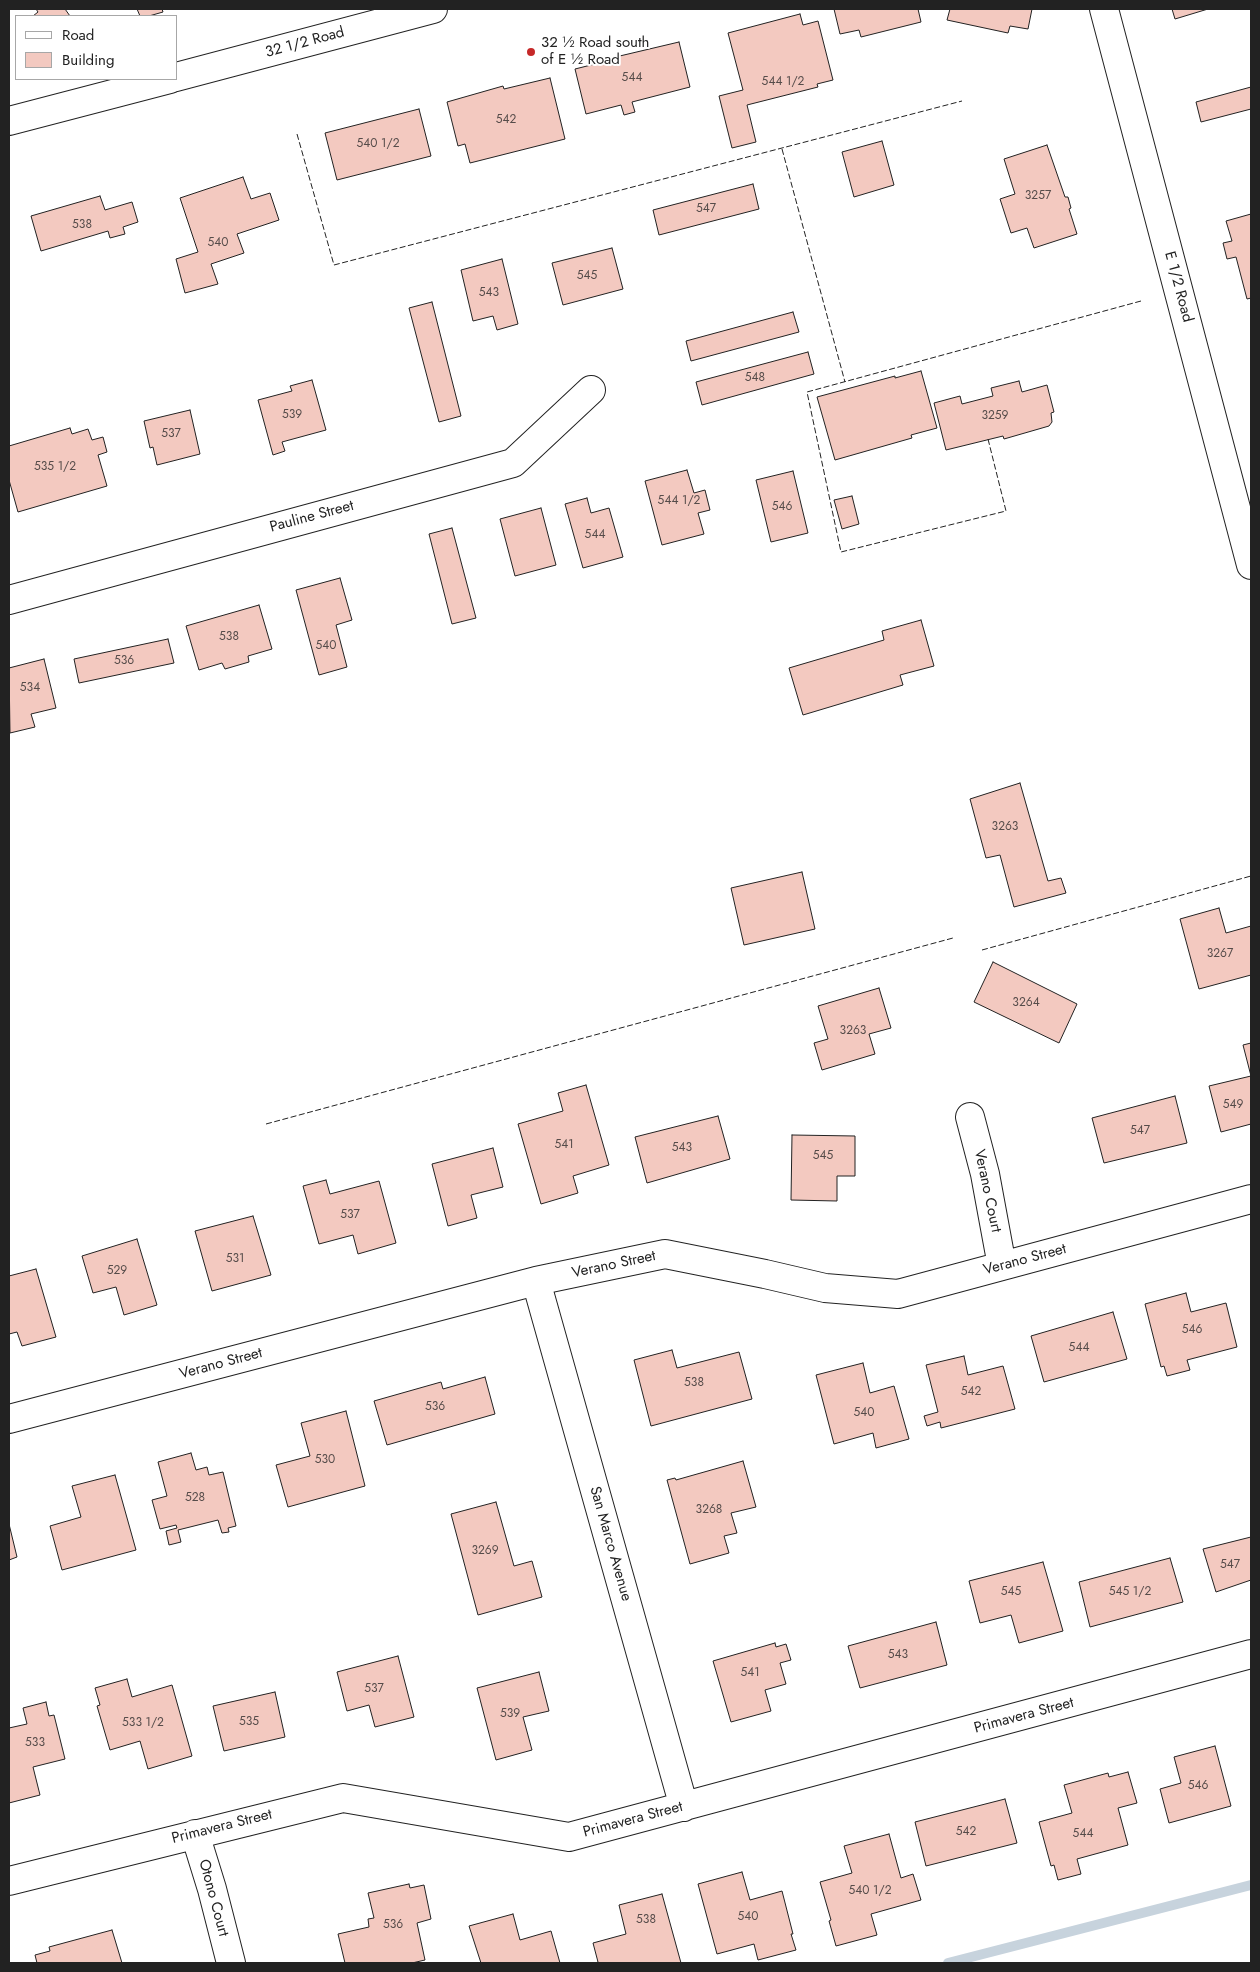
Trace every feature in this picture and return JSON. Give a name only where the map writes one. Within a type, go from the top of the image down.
[{"type":"street","name":"32 1/2 Road","points":[[178,76],[433,9]]},
{"type":"street","name":"E 1/2 Road","points":[[1104,9],[1251,565]]},
{"type":"street","points":[[9,122],[166,80]]},
{"type":"street","name":"Pauline Street","points":[[9,600],[512,463],[591,390]]},
{"type":"street","name":"Verano Court","points":[[970,1117],[985,1174],[1002,1266]]},
{"type":"street","name":"Verano Street","points":[[9,1420],[536,1281],[665,1254],[825,1288],[898,1294],[1251,1199]]},
{"type":"street","name":"San Marco Avenue","points":[[536,1281],[684,1807]]},
{"type":"street","name":"Primavera Street","points":[[9,1881],[343,1798],[569,1837],[1251,1654]]},
{"type":"street","name":"Otono Court","points":[[195,1834],[212,1888],[231,1963]]},
{"type":"building","points":[[36,9],[65,9],[69,15],[34,15],[38,12]]},
{"type":"building","points":[[137,9],[162,9],[163,12],[152,15],[140,15]]},
{"type":"building","points":[[834,9],[918,9],[921,22],[861,37],[859,30],[840,34]]},
{"type":"building","points":[[950,9],[1032,9],[1028,29],[1010,26],[1008,33],[947,20]]},
{"type":"building","points":[[1172,9],[1208,9],[1175,19]]},
{"type":"building","points":[[800,14],[803,25],[818,21],[833,80],[817,84],[818,87],[747,105],[756,142],[732,148],[719,96],[743,90],[728,33]]},
{"type":"building","points":[[679,42],[690,87],[632,102],[635,112],[624,115],[621,105],[586,114],[575,69],[607,61],[607,59]]},
{"type":"building","points":[[550,78],[565,139],[470,163],[465,144],[458,146],[447,102],[503,86],[504,89]]},
{"type":"building","points":[[1251,87],[1251,109],[1201,122],[1196,102]]},
{"type":"building","points":[[419,109],[431,156],[337,180],[325,133]]},
{"type":"building","points":[[882,141],[894,185],[854,197],[842,152]]},
{"type":"building","points":[[1047,145],[1065,197],[1068,197],[1071,208],[1069,209],[1077,234],[1034,248],[1027,228],[1011,233],[1000,199],[1015,194],[1004,159]]},
{"type":"building","points":[[243,177],[251,199],[270,193],[279,220],[237,234],[244,253],[211,264],[218,284],[185,293],[176,259],[198,252],[180,198]]},
{"type":"building","points":[[753,184],[759,209],[659,235],[653,210]]},
{"type":"building","points":[[100,196],[105,210],[132,202],[138,222],[123,227],[125,234],[110,238],[108,231],[41,251],[31,216]]},
{"type":"building","points":[[1251,214],[1251,298],[1247,299],[1236,257],[1227,259],[1223,243],[1232,241],[1226,221]]},
{"type":"building","points":[[612,248],[623,289],[563,305],[552,263]]},
{"type":"building","points":[[502,259],[518,324],[497,330],[493,316],[473,321],[461,270]]},
{"type":"building","points":[[432,302],[461,416],[439,422],[409,308]]},
{"type":"building","points":[[793,312],[799,332],[691,361],[686,341]]},
{"type":"building","points":[[808,352],[814,374],[702,405],[696,382]]},
{"type":"building","points":[[921,371],[937,428],[911,435],[912,438],[835,460],[817,397]]},
{"type":"building","points":[[312,380],[326,430],[282,442],[285,451],[273,455],[258,400],[292,391],[290,386]]},
{"type":"building","points":[[1019,381],[1022,392],[1047,385],[1054,412],[1051,413],[1052,422],[1049,426],[1004,439],[1003,436],[946,450],[934,403],[960,396],[962,404],[993,396],[991,388]]},
{"type":"building","points":[[190,410],[200,454],[157,465],[153,447],[150,448],[144,421]]},
{"type":"building","points":[[70,428],[72,434],[88,429],[92,440],[103,437],[107,452],[98,455],[107,486],[18,512],[9,480],[9,446]]},
{"type":"building","points":[[687,470],[694,493],[705,490],[710,510],[698,513],[704,534],[662,545],[645,481]]},
{"type":"building","points":[[793,471],[808,533],[771,542],[756,480]]},
{"type":"building","points":[[852,496],[859,524],[842,529],[834,500]]},
{"type":"building","points":[[587,498],[591,513],[609,508],[623,557],[583,568],[565,504]]},
{"type":"building","points":[[541,508],[556,565],[515,576],[500,519]]},
{"type":"building","points":[[452,528],[476,618],[452,624],[429,534]]},
{"type":"building","points":[[340,578],[352,620],[336,625],[347,667],[319,675],[296,590]]},
{"type":"building","points":[[259,605],[272,649],[248,656],[249,662],[225,669],[222,663],[199,670],[186,626]]},
{"type":"building","points":[[921,620],[934,666],[900,675],[903,685],[803,715],[789,668],[884,640],[882,631]]},
{"type":"building","points":[[168,639],[174,663],[79,683],[74,659]]},
{"type":"building","points":[[44,659],[56,708],[31,714],[35,727],[10,733],[9,668]]},
{"type":"building","points":[[1020,783],[1048,881],[1061,878],[1066,893],[1014,907],[1000,855],[986,858],[970,799]]},
{"type":"building","points":[[802,872],[815,929],[744,945],[731,888]]},
{"type":"building","points":[[1219,908],[1226,933],[1251,926],[1251,975],[1199,989],[1180,919]]},
{"type":"building","points":[[993,962],[1077,1004],[1059,1043],[974,1002]]},
{"type":"building","points":[[879,988],[891,1028],[869,1034],[875,1054],[822,1070],[814,1043],[828,1039],[818,1006]]},
{"type":"building","points":[[1251,1043],[1251,1076],[1243,1045]]},
{"type":"building","points":[[1251,1076],[1251,1124],[1221,1132],[1209,1086]]},
{"type":"building","points":[[586,1085],[609,1165],[573,1176],[578,1193],[541,1204],[518,1124],[563,1111],[558,1093]]},
{"type":"building","points":[[1175,1096],[1187,1143],[1104,1163],[1092,1118]]},
{"type":"building","points":[[718,1116],[730,1159],[647,1183],[635,1137]]},
{"type":"building","points":[[792,1135],[855,1136],[855,1176],[837,1176],[837,1201],[791,1200]]},
{"type":"building","points":[[493,1148],[503,1187],[471,1195],[477,1218],[448,1226],[432,1164]]},
{"type":"building","points":[[326,1180],[330,1194],[379,1181],[396,1243],[358,1254],[353,1235],[319,1244],[303,1186]]},
{"type":"building","points":[[253,1216],[271,1275],[212,1291],[195,1231]]},
{"type":"building","points":[[137,1239],[157,1305],[124,1315],[116,1287],[93,1293],[82,1256]]},
{"type":"building","points":[[36,1269],[56,1337],[22,1346],[17,1332],[9,1334],[9,1276]]},
{"type":"building","points":[[1186,1293],[1191,1312],[1226,1303],[1237,1347],[1187,1360],[1190,1370],[1167,1376],[1164,1366],[1161,1367],[1145,1304]]},
{"type":"building","points":[[1113,1312],[1127,1359],[1044,1382],[1031,1336]]},
{"type":"building","points":[[672,1350],[677,1368],[739,1352],[752,1399],[651,1426],[634,1360]]},
{"type":"building","points":[[964,1356],[968,1375],[1003,1366],[1015,1409],[941,1428],[940,1422],[927,1426],[924,1416],[938,1412],[926,1365]]},
{"type":"building","points":[[863,1363],[870,1393],[894,1386],[909,1439],[876,1448],[873,1433],[834,1444],[816,1375]]},
{"type":"building","points":[[485,1377],[495,1414],[387,1445],[374,1401],[441,1382],[443,1389]]},
{"type":"building","points":[[346,1411],[365,1486],[288,1507],[276,1465],[310,1456],[301,1423]]},
{"type":"building","points":[[191,1453],[196,1470],[207,1467],[209,1475],[223,1472],[236,1526],[228,1528],[229,1532],[222,1533],[218,1520],[178,1530],[181,1542],[169,1545],[166,1531],[177,1528],[176,1525],[160,1529],[152,1500],[167,1496],[158,1462]]},
{"type":"building","points":[[743,1461],[756,1507],[731,1513],[737,1533],[724,1536],[729,1553],[690,1564],[667,1480],[675,1478],[676,1480]]},
{"type":"building","points":[[115,1475],[136,1550],[62,1570],[50,1526],[81,1517],[72,1486]]},
{"type":"building","points":[[496,1502],[514,1566],[532,1561],[542,1597],[478,1615],[451,1514]]},
{"type":"building","points":[[9,1524],[17,1557],[9,1560]]},
{"type":"building","points":[[1251,1537],[1251,1580],[1216,1592],[1203,1549]]},
{"type":"building","points":[[1170,1558],[1183,1602],[1090,1627],[1079,1582]]},
{"type":"building","points":[[1043,1562],[1063,1631],[1019,1643],[1011,1615],[980,1623],[969,1581]]},
{"type":"building","points":[[936,1622],[947,1665],[860,1688],[848,1646]]},
{"type":"building","points":[[775,1643],[776,1647],[786,1644],[791,1660],[780,1663],[786,1684],[765,1690],[771,1711],[731,1722],[713,1661]]},
{"type":"building","points":[[398,1656],[414,1717],[375,1727],[369,1705],[347,1711],[337,1672]]},
{"type":"building","points":[[539,1672],[549,1711],[523,1717],[532,1750],[496,1760],[477,1688]]},
{"type":"building","points":[[127,1679],[132,1697],[172,1685],[192,1756],[148,1769],[140,1741],[110,1750],[97,1706],[100,1705],[95,1688]]},
{"type":"building","points":[[275,1692],[285,1737],[224,1751],[213,1706]]},
{"type":"building","points":[[46,1702],[49,1716],[54,1715],[65,1759],[33,1767],[40,1795],[9,1803],[9,1728],[27,1724],[23,1708]]},
{"type":"building","points":[[1215,1746],[1231,1806],[1169,1823],[1160,1789],[1181,1783],[1174,1757]]},
{"type":"building","points":[[1128,1772],[1137,1803],[1118,1808],[1128,1845],[1077,1859],[1081,1874],[1058,1880],[1054,1865],[1051,1866],[1039,1822],[1072,1813],[1064,1785],[1108,1773],[1109,1777]]},
{"type":"building","points":[[1005,1799],[1017,1843],[926,1866],[915,1822]]},
{"type":"building","points":[[889,1834],[901,1878],[913,1874],[921,1900],[871,1914],[877,1935],[836,1946],[820,1882],[852,1873],[844,1846]]},
{"type":"building","points":[[742,1872],[750,1900],[782,1891],[796,1950],[758,1960],[754,1944],[717,1954],[698,1884]]},
{"type":"building","points":[[409,1884],[410,1888],[424,1885],[431,1919],[417,1923],[425,1960],[412,1963],[345,1963],[338,1934],[369,1927],[368,1919],[374,1918],[368,1893]]},
{"type":"building","points":[[662,1894],[681,1963],[596,1963],[598,1962],[593,1943],[626,1934],[619,1905]]},
{"type":"building","points":[[513,1914],[520,1940],[551,1931],[560,1963],[481,1963],[469,1926]]},
{"type":"building","points":[[112,1930],[122,1963],[37,1963],[35,1955],[50,1951],[49,1947]]},
{"type":"waterway","points":[[948,1963],[1251,1885]]},
{"type":"fence","points":[[297,134],[334,265],[962,101]]},
{"type":"fence","points":[[782,149],[845,382]]},
{"type":"fence","points":[[988,439],[1006,511],[841,552],[807,392],[1141,301]]},
{"type":"fence","points":[[982,950],[1251,876]]},
{"type":"fence","points":[[266,1124],[953,938]]},
{"type":"place","name":"32 ½ Road south of E ½ Road","points":[[531,52]]}]
